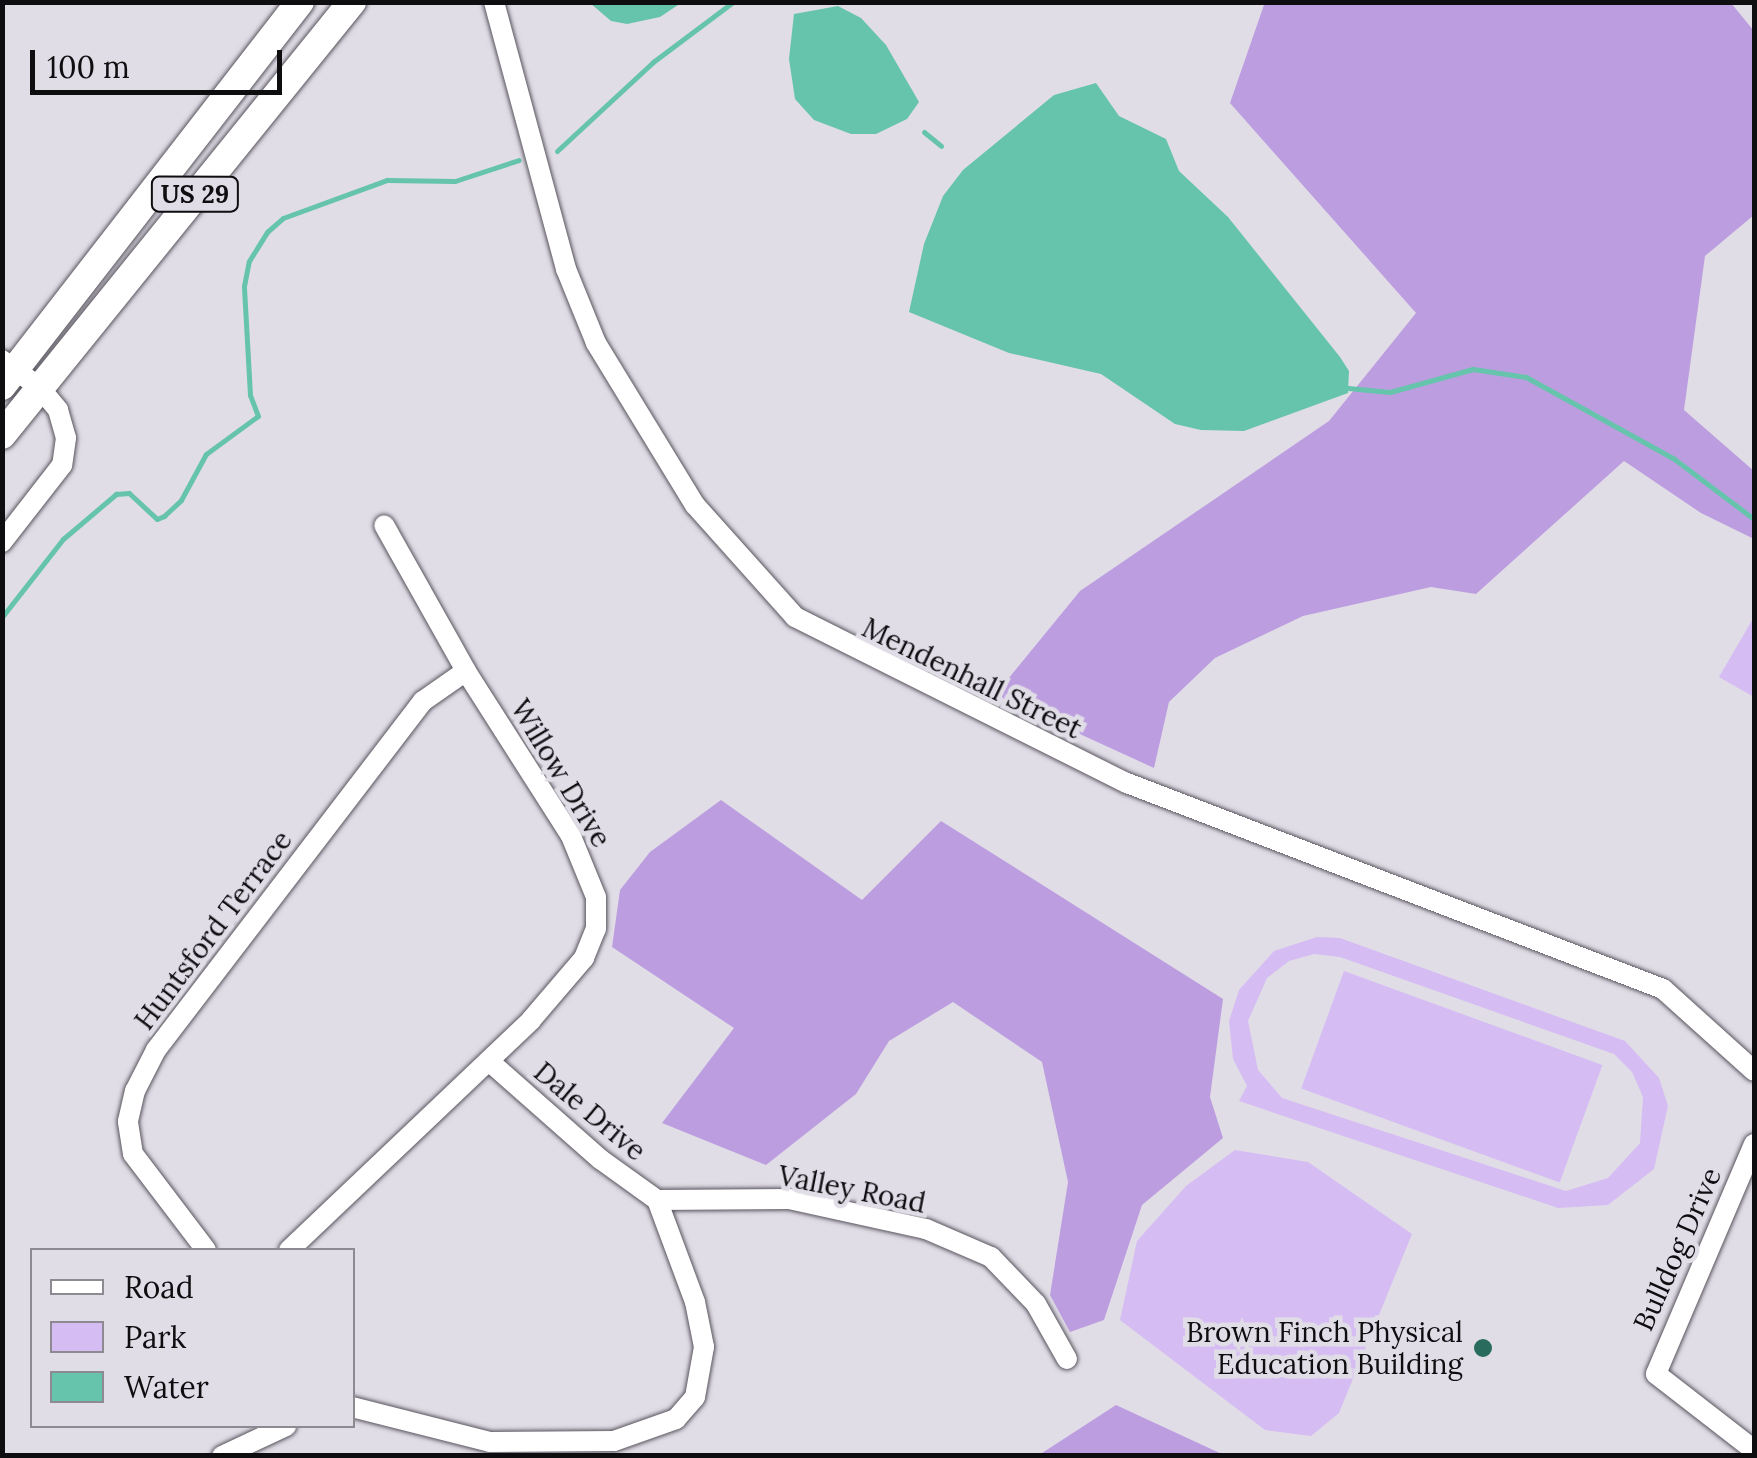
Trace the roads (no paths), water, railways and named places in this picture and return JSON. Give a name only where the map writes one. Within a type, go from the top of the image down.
[{"type":"highway","name":"US 29","points":[[8,371],[300,2]]},
{"type":"highway","points":[[314,48],[336,2]]},
{"type":"highway","name":"US 29","points":[[2,435],[352,2]]},
{"type":"street","name":"Mendenhall Street","points":[[494,2],[566,269],[596,343],[695,505],[795,616],[1127,784],[1663,989],[1754,1071]]},
{"type":"street","points":[[2,542],[62,465],[66,438],[58,410],[40,386],[8,371]]},
{"type":"street","name":"Willow Drive","points":[[291,1248],[490,1062],[584,958],[596,928],[596,898],[570,836],[466,671],[384,525]]},
{"type":"street","name":"Huntsford Terrace","points":[[204,1248],[133,1154],[128,1121],[135,1091],[156,1050],[412,714],[442,683],[466,671]]},
{"type":"street","name":"Dale Drive","points":[[490,1062],[657,1200]]},
{"type":"street","name":"Bulldog Drive","points":[[1754,1144],[1656,1374],[1754,1450]]},
{"type":"street","name":"Valley Road","points":[[657,1200],[790,1199],[926,1229],[991,1258],[1036,1304],[1067,1360]]},
{"type":"street","points":[[355,1408],[490,1442],[614,1440],[676,1418],[695,1397],[704,1348],[695,1302],[657,1200]]},
{"type":"street","points":[[222,1456],[246,1452],[283,1428]]},
{"type":"water","points":[[590,3],[681,3],[660,17],[627,24],[611,21]]},
{"type":"water","points":[[838,6],[861,18],[886,45],[919,102],[907,119],[876,134],[851,134],[814,120],[795,99],[789,59],[794,14]]},
{"type":"water","points":[[1096,83],[1119,116],[1166,139],[1179,171],[1228,217],[1340,357],[1349,371],[1348,393],[1244,431],[1201,430],[1175,424],[1101,374],[1009,353],[909,312],[924,244],[943,196],[963,170],[1054,95]]},
{"type":"waterway","points":[[557,151],[653,62],[733,2]]},
{"type":"waterway","points":[[924,132],[941,146]]},
{"type":"waterway","points":[[2,617],[63,539],[116,494],[129,493],[157,519],[164,516],[181,500],[206,454],[258,416],[250,395],[244,286],[249,261],[267,232],[283,218],[387,180],[455,181],[519,160]]},
{"type":"waterway","points":[[1348,388],[1390,392],[1473,369],[1526,377],[1673,458],[1754,519]]},
{"type":"place","name":"Brown Finch Physical Education Building","points":[[1483,1348]]}]
